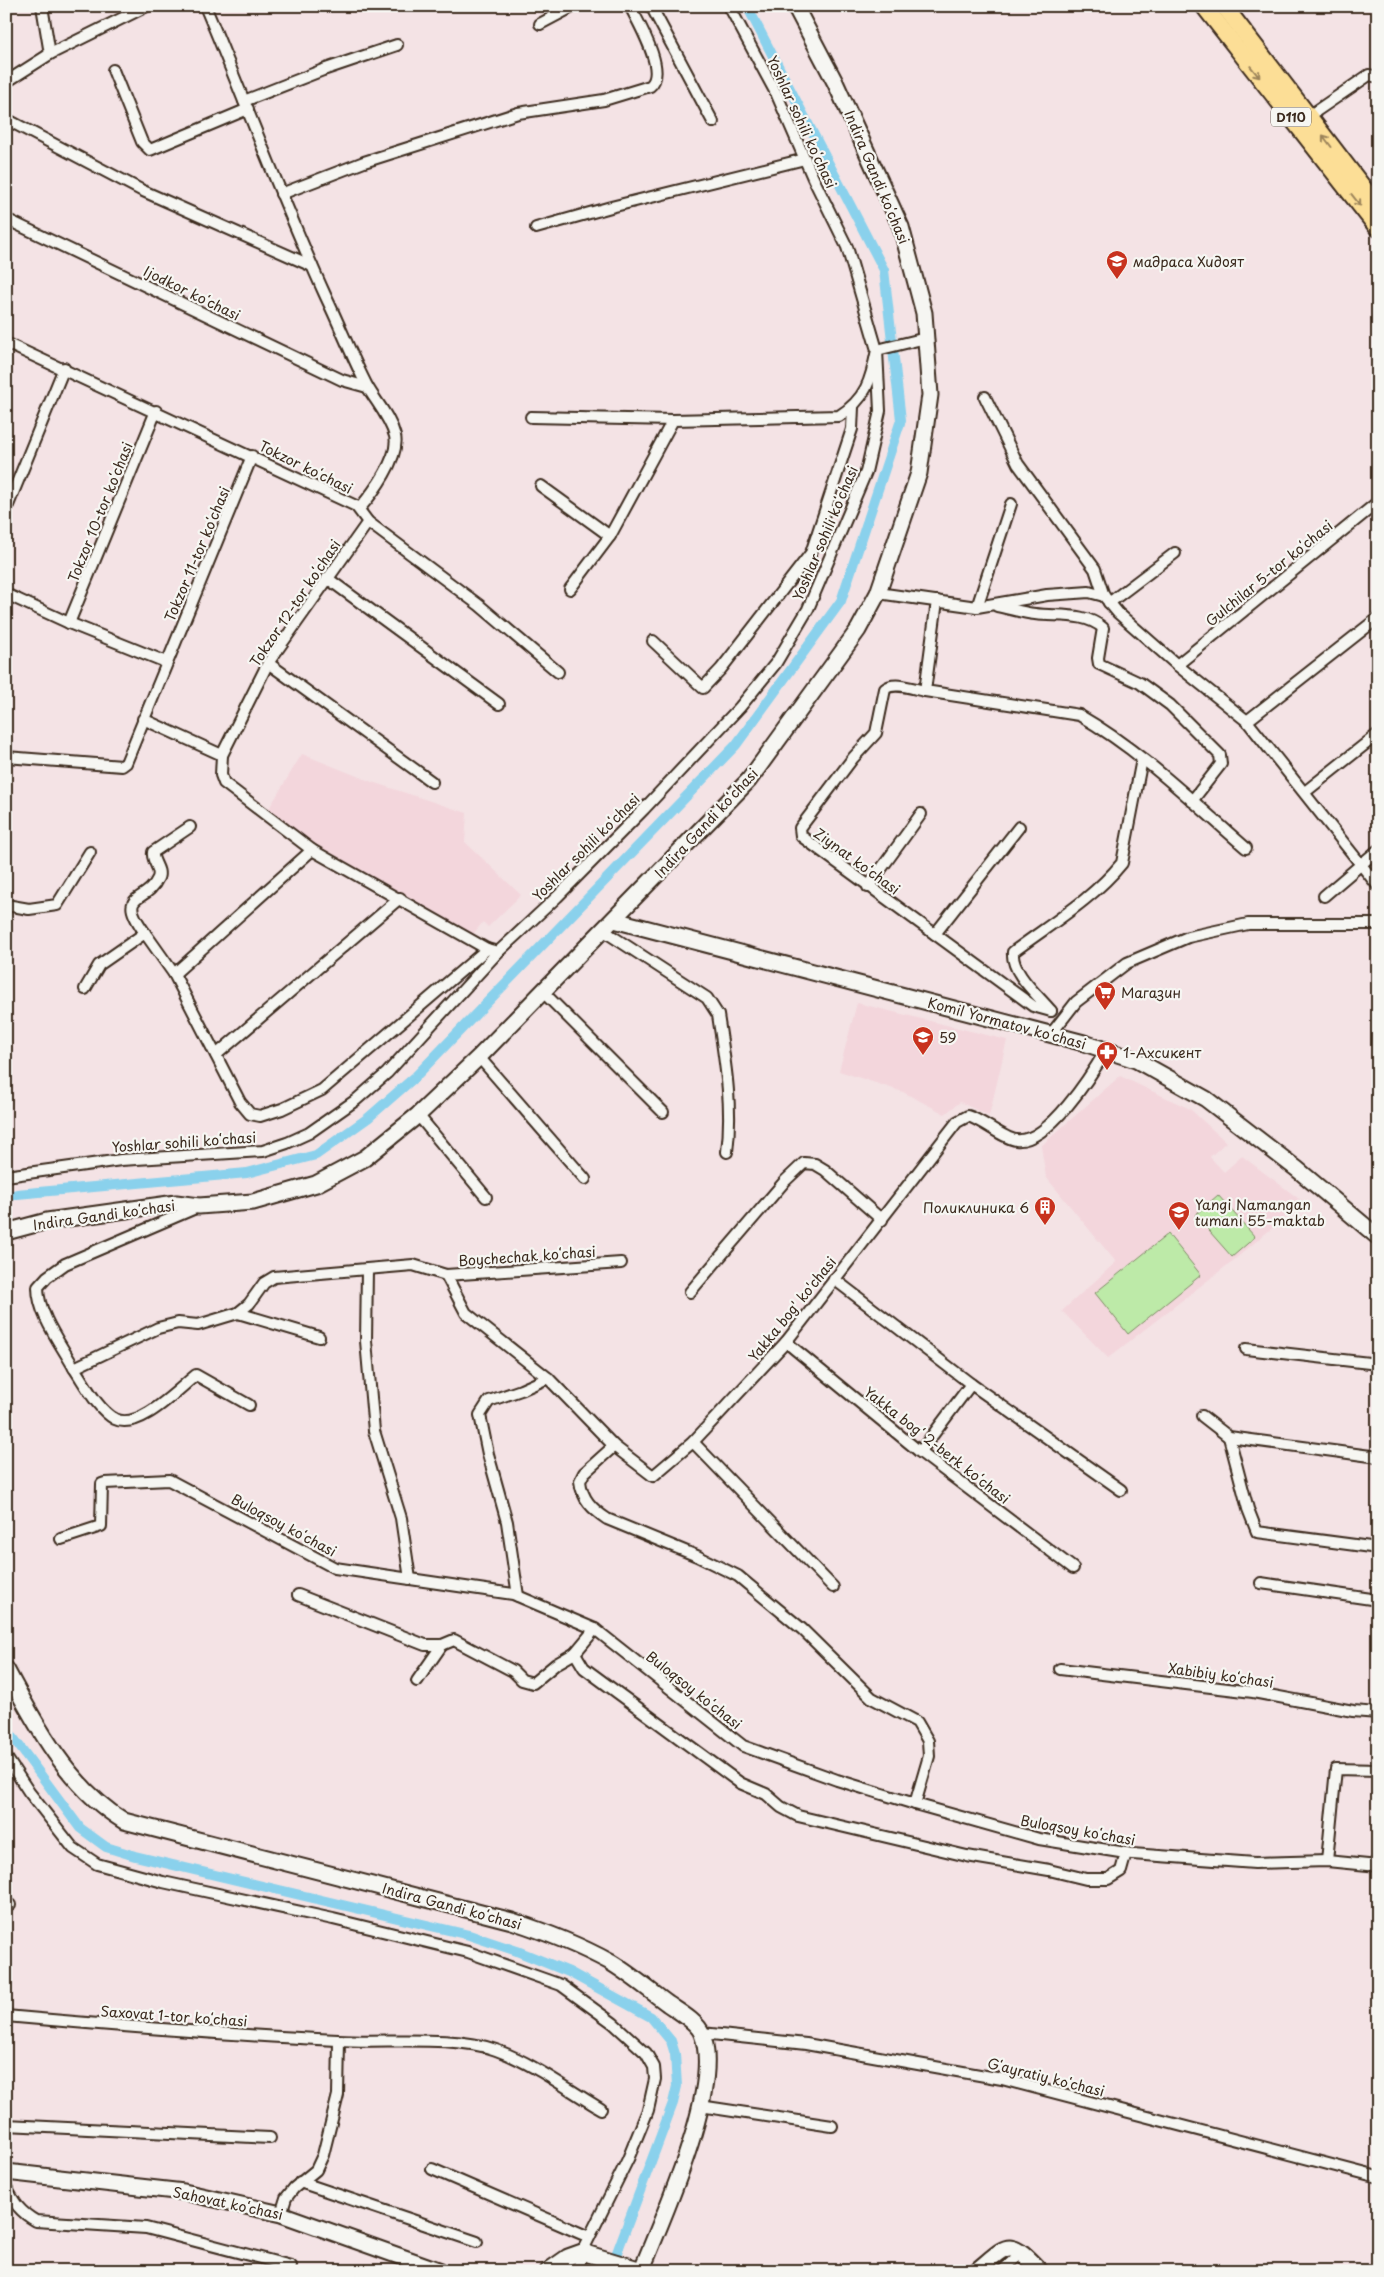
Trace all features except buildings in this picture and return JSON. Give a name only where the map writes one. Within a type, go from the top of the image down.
[{"type":"main road","name":"D110","points":[[1204,6],[1241,42],[1308,116],[1378,207]]},
{"type":"main road","name":"D110","points":[[1224,6],[1241,42],[1378,228]]},
{"type":"street","points":[[42,6],[50,54]]},
{"type":"street","points":[[6,82],[50,54],[125,11],[147,6]]},
{"type":"street","points":[[205,6],[312,266],[367,387],[383,410],[395,436],[395,448],[372,493],[359,508]]},
{"type":"street","points":[[540,24],[574,6]]},
{"type":"street","points":[[281,194],[373,159],[518,113],[604,100],[650,86],[654,83],[657,72],[648,41],[630,6]]},
{"type":"street","points":[[652,6],[714,122]]},
{"type":"street","name":"Yoshlar sohili koʻchasi","points":[[6,1176],[121,1160],[263,1150],[287,1143],[309,1133],[356,1100],[387,1073],[498,952],[558,897],[644,809],[740,707],[776,662],[808,610],[866,472],[880,411],[877,350],[847,247],[777,95],[729,6]]},
{"type":"street","name":"Indira Gandi koʻchasi","points":[[6,1232],[47,1221],[176,1203],[199,1206],[252,1202],[316,1184],[339,1174],[366,1158],[418,1115],[544,993],[749,780],[858,630],[878,593],[918,473],[930,395],[919,339],[924,313],[901,227],[835,82],[795,6]]},
{"type":"street","points":[[113,70],[142,142],[150,150],[323,70],[397,45]]},
{"type":"street","points":[[1308,116],[1369,75],[1378,77]]},
{"type":"street","points":[[6,119],[141,190],[312,266]]},
{"type":"street","points":[[536,228],[611,207],[805,159]]},
{"type":"street","name":"Ijodkor koʻchasi","points":[[6,219],[342,380],[367,387]]},
{"type":"street","points":[[531,417],[673,420],[839,416],[853,407],[872,377],[877,350],[919,339]]},
{"type":"street","name":"Tokzor koʻchasi","points":[[6,343],[156,411],[359,508],[368,522],[479,605],[558,672]]},
{"type":"street","points":[[6,510],[64,368]]},
{"type":"street","points":[[985,397],[1018,464],[1095,570],[1106,600]]},
{"type":"street","points":[[653,641],[703,688],[721,669],[812,553],[852,429],[853,407]]},
{"type":"street","name":"Tokzor 10-tor koʻchasi","points":[[69,623],[156,411]]},
{"type":"street","points":[[570,589],[610,536],[663,442],[673,420]]},
{"type":"street","name":"Tokzor 11-tor koʻchasi","points":[[6,758],[122,766],[126,763],[252,456]]},
{"type":"street","points":[[540,486],[610,536]]},
{"type":"street","name":"Gulchilar 5-tor koʻchasi","points":[[1177,665],[1378,502]]},
{"type":"street","points":[[977,607],[1011,504]]},
{"type":"street","name":"Tokzor 12-tor koʻchasi","points":[[222,755],[268,663],[368,522]]},
{"type":"street","points":[[1106,600],[1175,553]]},
{"type":"street","points":[[327,578],[499,704]]},
{"type":"street","points":[[878,593],[977,607],[1048,595],[1089,592],[1106,600],[1177,665],[1247,721],[1378,886]]},
{"type":"street","points":[[6,594],[69,623],[166,662]]},
{"type":"street","points":[[925,691],[937,601]]},
{"type":"street","points":[[990,604],[1034,614],[1095,620],[1103,628],[1098,658],[1099,664],[1140,683],[1170,705],[1220,755],[1221,764],[1192,801]]},
{"type":"street","points":[[1247,721],[1378,618]]},
{"type":"street","points":[[268,663],[432,782]]},
{"type":"street","name":"Ziynat koʻchasi","points":[[1051,1011],[1033,1006],[868,887],[801,836],[800,828],[853,758],[876,733],[884,689],[889,686],[896,686],[1079,715],[1095,724],[1142,759],[1246,848]]},
{"type":"street","points":[[143,720],[222,755],[221,775],[224,783],[312,850],[400,898],[487,949],[498,952]]},
{"type":"street","points":[[1305,792],[1378,734]]},
{"type":"street","name":"Ziynat koʻchasi","points":[[1056,1028],[1051,1011],[1020,974],[1012,960],[1012,952],[1086,897],[1113,874],[1122,863],[1142,759]]},
{"type":"street","points":[[868,887],[921,814]]},
{"type":"street","name":"Yoshlar sohili koʻchasi","points":[[190,827],[153,852],[152,857],[159,872],[158,878],[135,900],[133,906],[134,918],[174,974],[240,1102],[250,1114],[260,1116],[282,1109],[322,1090],[487,949]]},
{"type":"street","points":[[935,934],[1019,827]]},
{"type":"street","points":[[174,974],[312,850]]},
{"type":"street","points":[[1324,896],[1378,850]]},
{"type":"street","points":[[6,906],[30,910],[58,905],[90,852]]},
{"type":"street","points":[[216,1055],[400,898]]},
{"type":"street","points":[[1056,1028],[1076,1002],[1127,963],[1188,937],[1248,924],[1378,924]]},
{"type":"street","points":[[609,926],[708,998],[714,1007],[718,1015],[727,1073],[730,1127],[727,1152]]},
{"type":"street","name":"Komil Yormatov koʻchasi","points":[[609,926],[1056,1028],[1106,1050],[1136,1060],[1206,1099],[1297,1169],[1378,1237]]},
{"type":"street","points":[[85,989],[100,965],[145,933]]},
{"type":"street","points":[[544,993],[663,1112]]},
{"type":"street","name":"Yakka bog' ko'chasi","points":[[446,1276],[466,1313],[548,1378],[614,1446],[653,1476],[693,1442],[786,1342],[962,1118],[968,1116],[975,1118],[1015,1140],[1031,1138],[1041,1132],[1078,1095],[1106,1050]]},
{"type":"street","points":[[479,1057],[585,1179]]},
{"type":"street","points":[[418,1115],[486,1197]]},
{"type":"street","points":[[690,1292],[785,1181],[804,1163],[815,1164],[825,1170],[882,1220]]},
{"type":"street","points":[[199,1206],[65,1264],[47,1277],[38,1287],[38,1298],[74,1368],[107,1412],[116,1419],[131,1421],[144,1416],[196,1375],[249,1405]]},
{"type":"street","name":"Boychechak koʻchasi","points":[[74,1368],[158,1328],[178,1322],[198,1325],[238,1313],[249,1304],[264,1283],[274,1277],[367,1270],[413,1264],[446,1276],[621,1263]]},
{"type":"street","points":[[367,1270],[366,1341],[374,1431],[401,1518],[410,1580]]},
{"type":"street","points":[[834,1279],[971,1384],[1121,1490]]},
{"type":"street","points":[[238,1313],[319,1338]]},
{"type":"street","name":"Yakka bogʻ 2-berk koʻchasi","points":[[786,1342],[920,1452],[1073,1568]]},
{"type":"street","points":[[1246,1349],[1378,1364]]},
{"type":"street","points":[[518,1596],[507,1522],[488,1454],[480,1414],[489,1401],[548,1378]]},
{"type":"street","points":[[920,1452],[971,1384]]},
{"type":"street","points":[[1202,1416],[1228,1437],[1378,1457]]},
{"type":"street","points":[[1228,1437],[1248,1509],[1257,1532],[1378,1548]]},
{"type":"street","points":[[693,1442],[833,1587]]},
{"type":"street","points":[[614,1446],[584,1473],[580,1481],[586,1501],[607,1519],[697,1556],[738,1576],[802,1630],[872,1698],[917,1722],[928,1741],[929,1756],[915,1804]]},
{"type":"street","name":"Buloqsoy koʻchasi","points":[[61,1539],[101,1526],[102,1484],[169,1480],[335,1568],[518,1596],[595,1629],[743,1746],[837,1780],[1039,1839],[1126,1853],[1255,1863],[1327,1861],[1378,1866]]},
{"type":"street","points":[[1261,1583],[1378,1600]]},
{"type":"street","points":[[298,1595],[413,1642],[442,1646]]},
{"type":"street","points":[[417,1681],[442,1646],[454,1640],[513,1671],[522,1680],[533,1683],[556,1664],[575,1653],[595,1629]]},
{"type":"street","points":[[575,1653],[584,1668],[662,1727],[740,1783],[766,1794],[781,1807],[798,1816],[967,1856],[1049,1870],[1086,1879],[1108,1879],[1121,1872],[1126,1853]]},
{"type":"street","name":"Indira Gandi koʻchasi","points":[[6,1669],[30,1714],[62,1762],[102,1805],[124,1821],[512,1921],[555,1936],[610,1963],[683,2014],[702,2033]]},
{"type":"street","name":"Xabibiy koʻchasi","points":[[1060,1669],[1253,1692],[1353,1711],[1378,1713]]},
{"type":"street","points":[[6,1757],[29,1792],[73,1848],[97,1864],[163,1882],[333,1919],[468,1952],[561,1986],[613,2022],[646,2053],[654,2067],[656,2079],[648,2110],[628,2159],[589,2237],[571,2260]]},
{"type":"street","points":[[1327,1861],[1336,1769],[1378,1770]]},
{"type":"street","name":"Saxovat 1-tor koʻchasi","points":[[6,2016],[143,2028],[339,2040],[479,2045],[496,2050],[529,2066],[601,2109]]},
{"type":"street","points":[[548,2271],[571,2260],[598,2255],[639,2269],[678,2176],[700,2106],[707,2066],[702,2033]]},
{"type":"street","name":"Gʻayratiy koʻchasi","points":[[702,2033],[806,2044],[1002,2079],[1378,2177]]},
{"type":"street","points":[[281,2214],[286,2198],[300,2182],[316,2170],[323,2155],[338,2095],[339,2040]]},
{"type":"street","points":[[700,2106],[832,2126]]},
{"type":"street","points":[[6,2124],[270,2138]]},
{"type":"street","points":[[432,2169],[589,2237]]},
{"type":"street","name":"Sahovat koʻchasi","points":[[6,2172],[184,2192],[281,2214],[441,2271]]},
{"type":"street","points":[[300,2182],[477,2242]]},
{"type":"street","points":[[6,2186],[14,2204],[24,2214],[36,2221],[146,2228],[291,2266]]},
{"type":"street","points":[[976,2271],[1006,2247],[1012,2247],[1022,2252],[1040,2271]]},
{"type":"street","points":[[1002,2271],[1022,2252]]},
{"type":"street","points":[[571,2260],[578,2271]]},
{"type":"shaded area","points":[[302,754],[372,782],[467,813],[465,842],[521,895],[488,927],[483,922],[473,934],[340,863],[268,810]]},
{"type":"shaded area","name":"59","points":[[857,1003],[1007,1040],[989,1116],[960,1102],[945,1114],[903,1092],[839,1071]]},
{"type":"shaded area","name":"Yangi Namangan tumani 55-maktab","points":[[1120,1076],[1190,1109],[1226,1142],[1210,1157],[1224,1172],[1242,1156],[1303,1202],[1234,1260],[1108,1358],[1062,1311],[1116,1262],[1046,1177],[1041,1146]]},
{"type":"green space","points":[[1218,1195],[1255,1237],[1232,1257],[1195,1215]]},
{"type":"green space","points":[[1168,1234],[1201,1275],[1128,1334],[1095,1293]]},
{"type":"waterway","points":[[6,1197],[17,1194],[247,1173],[316,1155],[368,1118],[415,1077],[736,745],[841,601],[901,420],[884,270],[747,6]]},
{"type":"waterway","points":[[6,1728],[80,1828],[106,1847],[135,1856],[469,1935],[517,1951],[569,1972],[651,2017],[671,2041],[675,2054],[677,2086],[673,2103],[610,2271]]},
{"type":"place","name":"мадраса Хидоят","points":[[1117,280]]},
{"type":"place","name":"Магазин","points":[[1105,1011]]},
{"type":"place","name":"59","points":[[923,1056]]},
{"type":"place","name":"1-Ахсикент","points":[[1107,1071]]},
{"type":"place","name":"Поликлиника 6","points":[[1045,1226]]},
{"type":"place","name":"Yangi Namangan tumani 55-maktab","points":[[1179,1231]]}]
